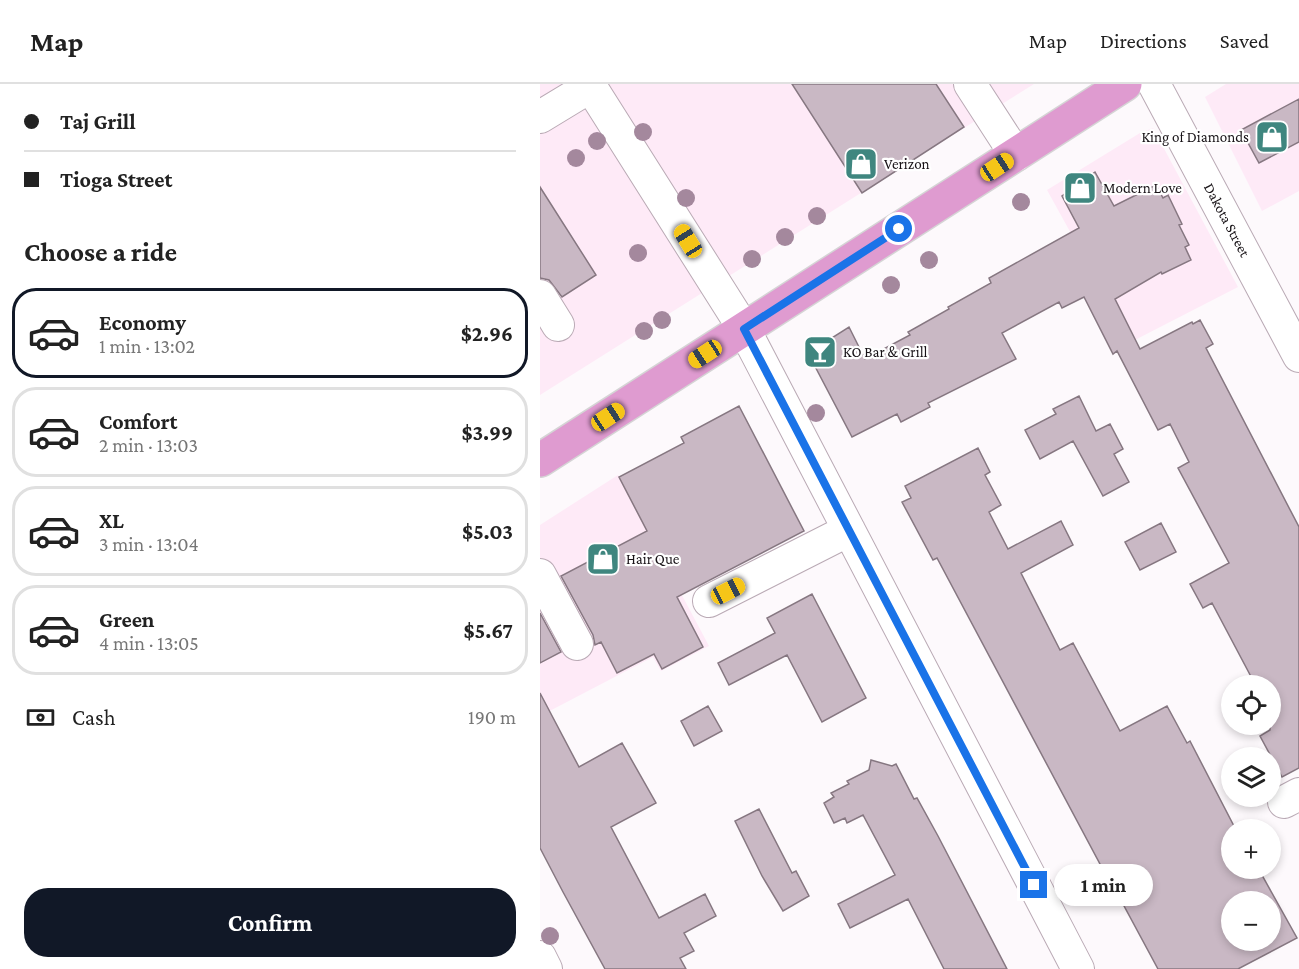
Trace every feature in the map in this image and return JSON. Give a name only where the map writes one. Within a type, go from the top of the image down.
[{"type":"main road","points":[[540,460],[1125,84]]},
{"type":"street","points":[[970,84],[1016,155]]},
{"type":"street","name":"Dakota Street","points":[[1154,84],[1299,356]]},
{"type":"street","points":[[540,117],[590,85],[744,329],[1078,969]]},
{"type":"street","points":[[540,296],[558,325]]},
{"type":"street","points":[[709,601],[849,530]]},
{"type":"street","points":[[540,575],[577,644]]},
{"type":"street","points":[[540,957],[546,969]]},
{"type":"shaded area","points":[[540,84],[1034,84],[540,395]]},
{"type":"shaded area","points":[[1226,84],[1299,84],[1299,191],[1262,211],[1205,97]]},
{"type":"shaded area","points":[[1153,128],[1238,287],[1131,342],[1047,190],[1140,133]]},
{"type":"shaded area","points":[[618,475],[709,646],[661,671],[653,657],[540,716],[540,525]]},
{"type":"building","points":[[792,84],[936,84],[964,127],[862,193]]},
{"type":"building","name":"King of Diamonds","points":[[1299,99],[1299,142],[1259,163],[1241,130]]},
{"type":"building","points":[[1095,172],[1114,206],[1156,185],[1163,198],[1168,195],[1182,224],[1179,225],[1189,245],[1185,247],[1191,260],[1162,274],[1161,272],[1115,299],[1140,349],[1200,320],[1213,344],[1206,348],[1299,527],[1299,768],[1282,777],[1281,747],[1266,747],[1260,736],[1281,735],[1281,675],[1250,675],[1212,603],[1203,608],[1190,584],[1229,563],[1178,468],[1189,462],[1170,424],[1158,430],[1117,351],[1113,354],[1084,297],[1062,308],[1059,302],[1002,333],[1016,359],[928,403],[930,407],[901,422],[897,414],[852,437],[808,353],[849,327],[865,359],[910,335],[908,332],[991,283],[989,278],[1079,228],[1062,196]]},
{"type":"building","points":[[540,187],[596,275],[562,297],[549,280],[540,278]]},
{"type":"building","points":[[1079,396],[1096,431],[1110,424],[1123,449],[1114,454],[1129,482],[1103,496],[1073,441],[1040,459],[1025,430],[1056,414],[1053,409]]},
{"type":"building","points":[[739,406],[804,531],[677,597],[703,647],[662,669],[654,654],[617,673],[601,642],[595,645],[593,635],[561,576],[647,531],[619,477],[684,443],[681,437]]},
{"type":"building","points":[[978,448],[990,472],[985,475],[1001,505],[989,512],[1008,549],[1061,521],[1073,545],[1021,573],[1060,650],[1073,643],[1120,731],[1167,706],[1187,743],[1190,741],[1221,801],[1221,807],[1224,807],[1230,819],[1221,819],[1221,879],[1264,879],[1271,891],[1221,891],[1221,951],[1272,951],[1238,969],[1158,969],[1117,893],[1114,894],[1099,867],[1101,866],[937,558],[933,560],[902,502],[911,498],[905,486]]},
{"type":"building","points":[[1161,523],[1176,552],[1140,570],[1125,542]]},
{"type":"building","points":[[812,594],[866,698],[822,722],[787,655],[729,685],[718,663],[775,633],[767,618]]},
{"type":"building","points":[[540,613],[561,652],[540,663]]},
{"type":"building","points":[[540,693],[579,767],[622,743],[656,803],[611,827],[659,918],[705,894],[716,916],[684,933],[694,951],[680,958],[686,969],[605,969],[563,892],[540,848]]},
{"type":"building","points":[[708,706],[722,731],[694,746],[681,721]]},
{"type":"building","points":[[871,760],[892,766],[896,764],[914,799],[917,798],[938,836],[1007,969],[944,969],[908,899],[850,928],[838,904],[895,875],[863,815],[847,823],[845,818],[834,823],[824,803],[834,797],[831,793],[849,784],[847,781],[869,770]]},
{"type":"building","points":[[759,809],[792,873],[796,871],[809,896],[783,911],[762,876],[735,821]]},
{"type":"building","points":[[1281,909],[1297,938],[1281,946]]},
{"type":"place","name":"King of Diamonds","points":[[1272,137]]},
{"type":"place","name":"Verizon","points":[[861,164]]},
{"type":"place","name":"Modern Love","points":[[1080,188]]},
{"type":"place","name":"KO Bar & Grill","points":[[820,352]]},
{"type":"place","name":"Hair Que","points":[[603,559]]},
{"type":"route","points":[[899,229],[744,329],[1034,885]]}]
